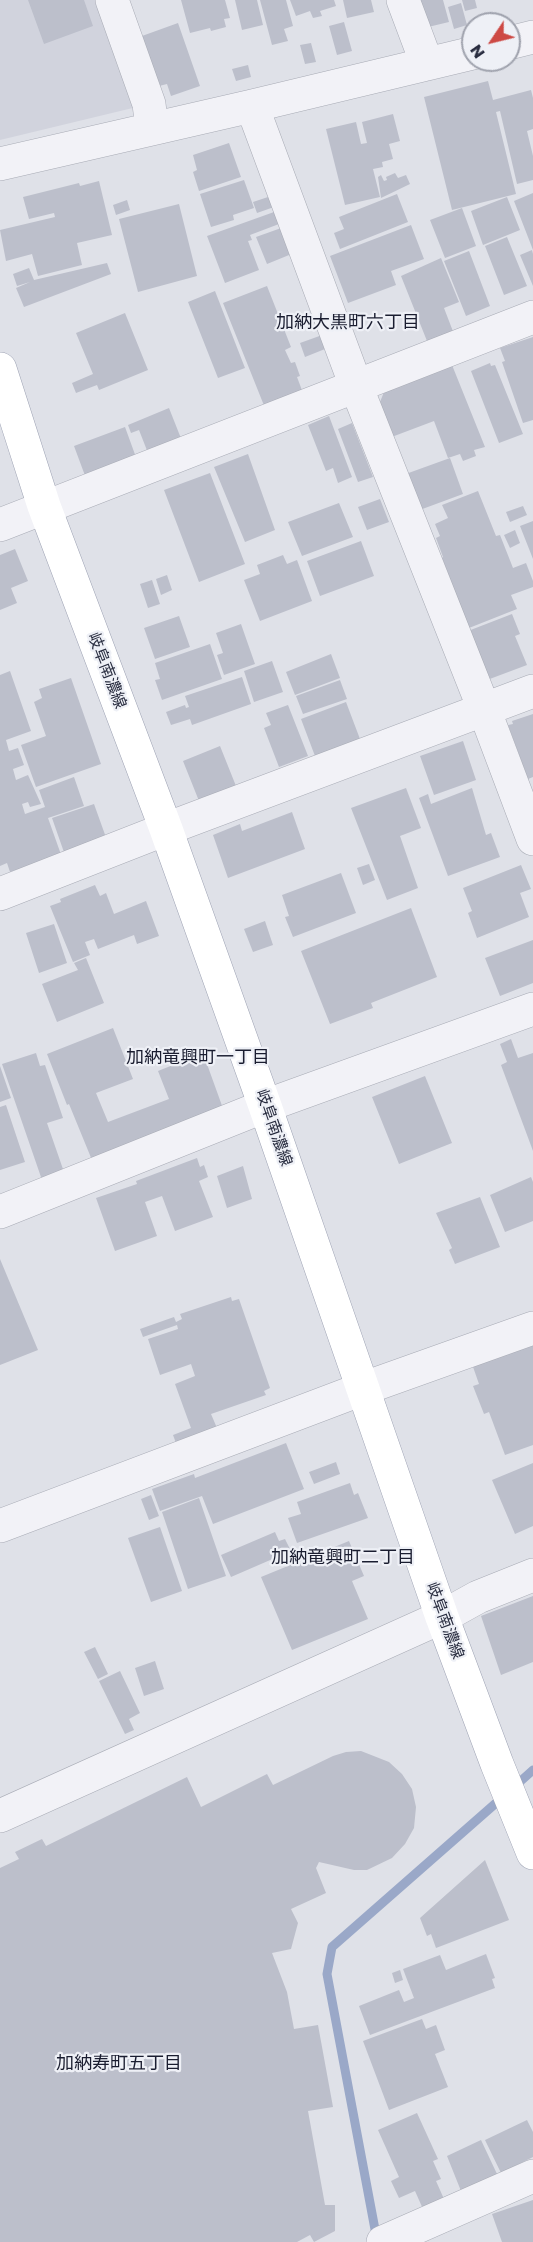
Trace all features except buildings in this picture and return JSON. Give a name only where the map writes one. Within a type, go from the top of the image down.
[{"type":"main road","name":"岐阜南濃線","points":[[0,369],[44,506],[166,829],[265,1106],[442,1617],[497,1764],[526,1812],[533,1853]]},
{"type":"street","points":[[112,0],[149,104],[152,128]]},
{"type":"street","points":[[402,0],[427,64]]},
{"type":"street","points":[[0,164],[461,56]]},
{"type":"street","points":[[252,106],[356,386],[533,839]]},
{"type":"street","points":[[0,525],[533,317]]},
{"type":"street","points":[[0,894],[533,691]]},
{"type":"street","points":[[0,1212],[265,1106],[533,1009]]},
{"type":"street","points":[[0,1526],[362,1389],[533,1328]]},
{"type":"street","points":[[0,1816],[442,1617],[478,1597],[533,1575]]},
{"type":"street","points":[[382,2242],[533,2176]]},
{"type":"shaded area","points":[[0,0],[100,0],[141,106],[0,140]]},
{"type":"waterway","points":[[514,1787],[533,1770]]},
{"type":"waterway","points":[[377,2240],[327,1974],[332,1947],[504,1796]]},
{"type":"district","name":"加納大黒町六丁目","points":[[348,323]]},
{"type":"district","name":"加納竜興町一丁目","points":[[198,1058]]},
{"type":"district","name":"加納竜興町二丁目","points":[[343,1558]]},
{"type":"district","name":"加納寿町五丁目","points":[[119,2064]]}]
